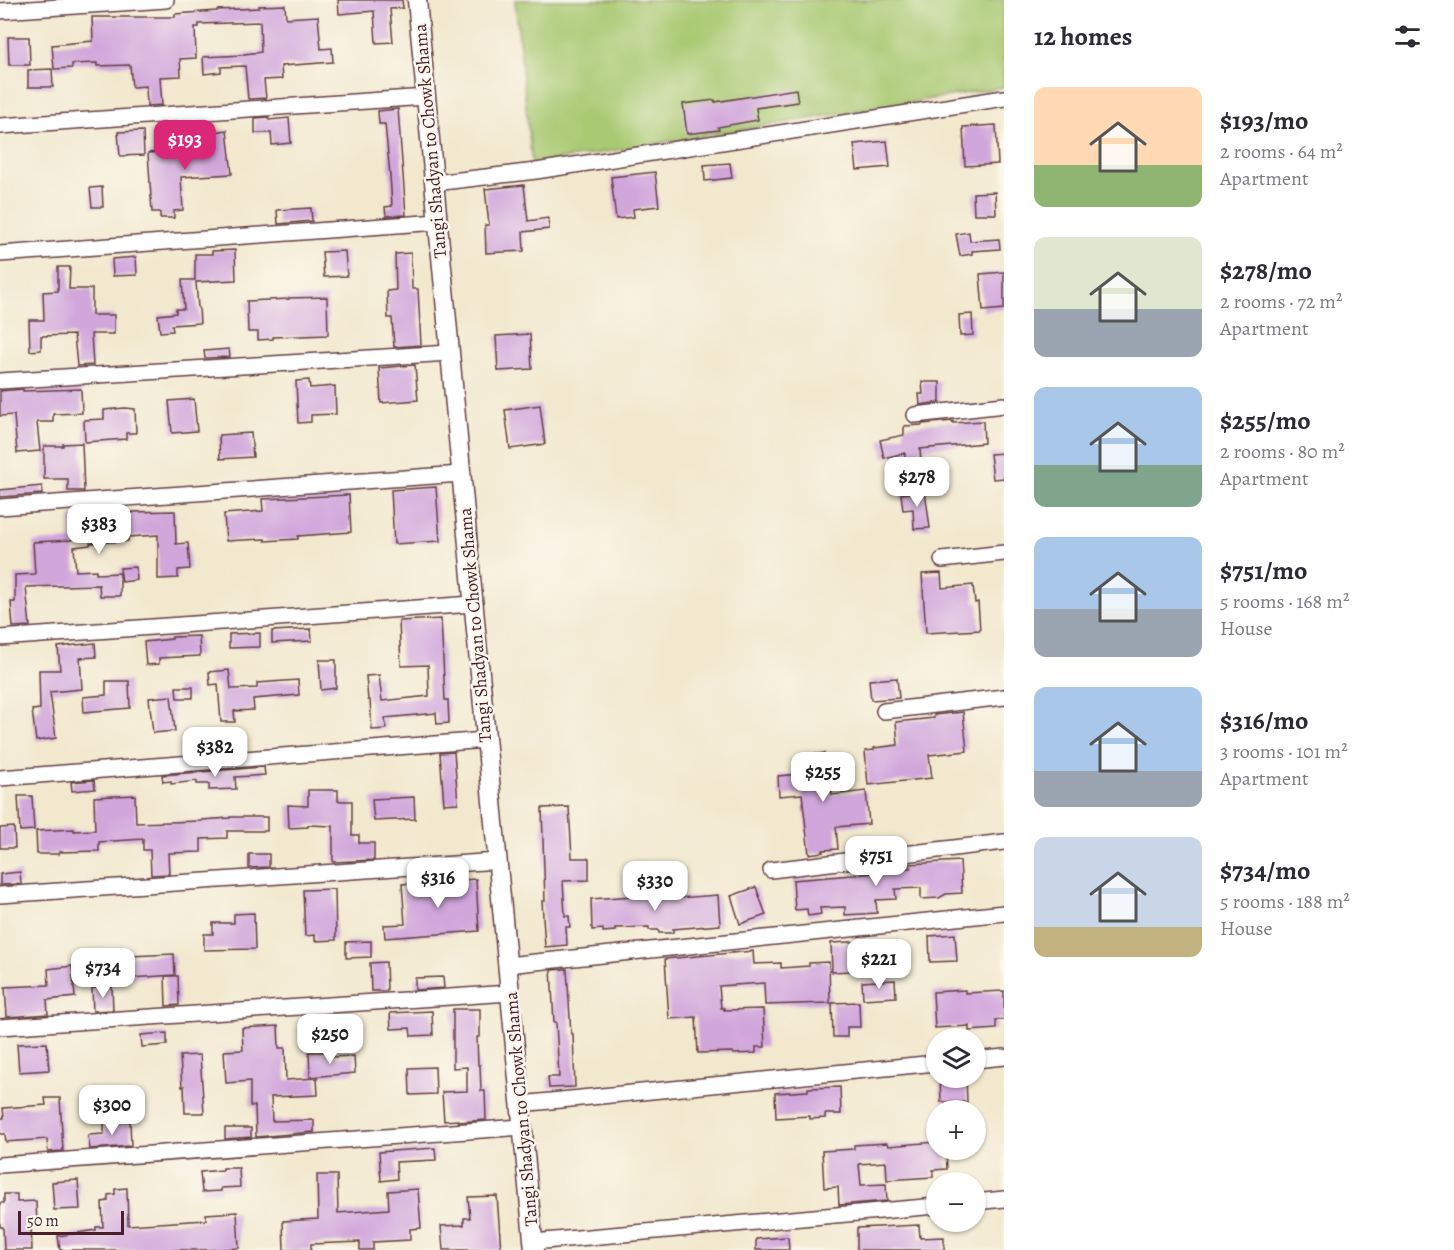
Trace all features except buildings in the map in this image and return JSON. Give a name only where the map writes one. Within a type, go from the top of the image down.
[{"type":"main road","name":"Tangi Shadyan to Chowk Shama","points":[[417,0],[533,1246]]},
{"type":"street","points":[[0,11],[166,0]]},
{"type":"street","points":[[0,126],[426,97]]},
{"type":"street","points":[[434,183],[536,171],[1004,98]]},
{"type":"street","points":[[0,254],[438,222]]},
{"type":"street","points":[[0,381],[450,353]]},
{"type":"street","points":[[915,415],[1004,405]]},
{"type":"street","points":[[0,507],[461,474]]},
{"type":"street","points":[[942,560],[1004,553]]},
{"type":"street","points":[[0,638],[473,604]]},
{"type":"street","points":[[884,711],[1004,697]]},
{"type":"street","points":[[0,778],[486,740]]},
{"type":"street","points":[[771,870],[1004,842]]},
{"type":"street","points":[[0,896],[498,861]]},
{"type":"street","points":[[507,965],[1004,914]]},
{"type":"street","points":[[0,1027],[510,993]]},
{"type":"street","points":[[986,1059],[1004,1057]]},
{"type":"street","points":[[520,1104],[926,1064]]},
{"type":"street","points":[[0,1165],[522,1127]]},
{"type":"street","points":[[986,1201],[1004,1199]]},
{"type":"street","points":[[533,1246],[926,1207]]},
{"type":"green space","points":[[515,0],[1004,0],[1004,87],[532,164]]}]
